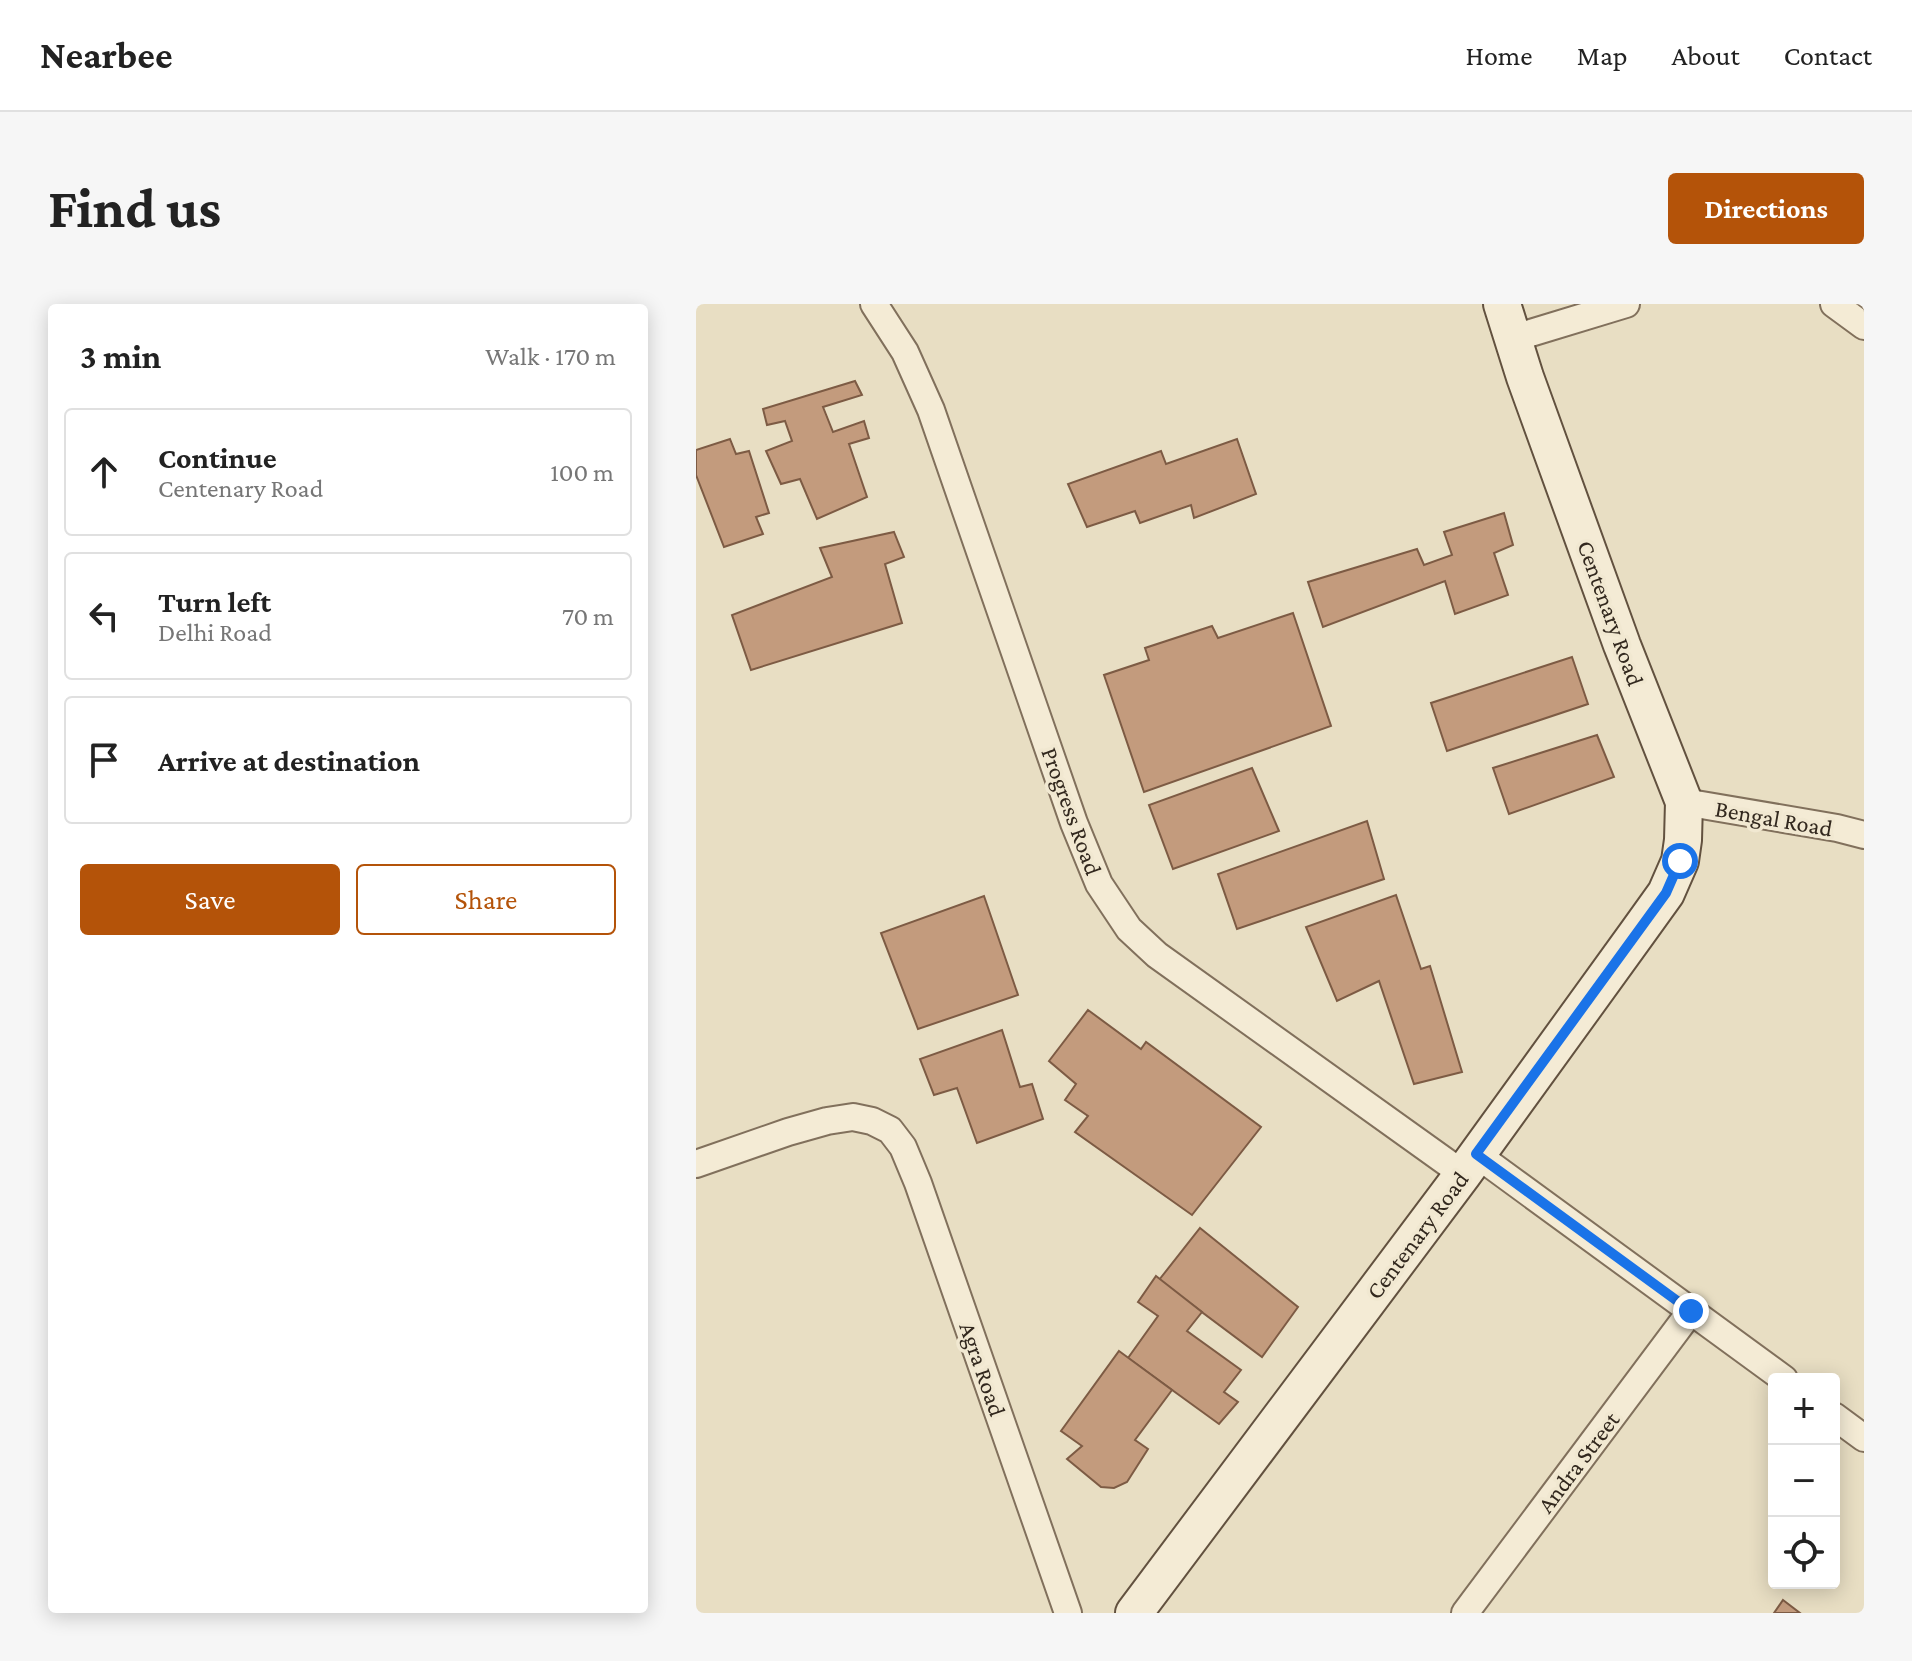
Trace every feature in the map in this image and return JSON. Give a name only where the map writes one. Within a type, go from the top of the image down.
[{"type":"street","name":"Progress Road","points":[[874,304],[905,352],[931,410],[1074,823],[1099,884],[1129,929],[1157,955],[1691,1311],[1776,1373]]},
{"type":"street","name":"Centenary Road","points":[[1134,1613],[1470,1164],[1666,893],[1680,861],[1684,802],[1622,645],[1525,377],[1502,304]]},
{"type":"street","points":[[1514,338],[1626,304]]},
{"type":"street","points":[[1834,304],[1864,326]]},
{"type":"street","name":"Bengal Road","points":[[1684,802],[1864,835]]},
{"type":"street","name":"Agra Road","points":[[696,1164],[827,1121],[853,1117],[872,1121],[890,1130],[903,1147],[918,1183],[1068,1613]]},
{"type":"street","name":"Andra Street","points":[[1465,1613],[1691,1311]]},
{"type":"street","points":[[1840,1420],[1864,1438]]},
{"type":"building","points":[[855,381],[862,395],[823,407],[833,432],[864,421],[869,438],[849,444],[867,497],[817,519],[800,479],[781,484],[766,451],[792,441],[785,421],[767,425],[763,409]]},
{"type":"building","points":[[730,439],[736,454],[749,451],[769,513],[756,517],[763,534],[724,547],[696,475],[696,450]]},
{"type":"building","points":[[1237,439],[1256,494],[1194,518],[1191,505],[1140,523],[1135,511],[1087,527],[1068,484],[1161,451],[1166,464]]},
{"type":"building","points":[[1504,513],[1513,545],[1494,553],[1508,595],[1455,614],[1445,581],[1323,627],[1308,582],[1417,549],[1424,565],[1452,555],[1444,532]]},
{"type":"building","points":[[894,532],[904,557],[885,564],[902,623],[751,670],[732,615],[832,577],[820,548]]},
{"type":"building","points":[[1293,613],[1331,726],[1144,792],[1104,675],[1149,660],[1145,648],[1212,626],[1218,638]]},
{"type":"building","points":[[1572,657],[1588,704],[1447,751],[1431,703]]},
{"type":"building","points":[[1597,735],[1614,777],[1509,814],[1493,768]]},
{"type":"building","points":[[1252,768],[1279,831],[1173,869],[1149,805]]},
{"type":"building","points":[[1367,821],[1384,879],[1237,929],[1218,874]]},
{"type":"building","points":[[1396,895],[1421,969],[1430,966],[1462,1072],[1414,1084],[1379,981],[1337,1001],[1306,927]]},
{"type":"building","points":[[984,896],[1018,995],[918,1029],[881,933]]},
{"type":"building","points":[[1088,1010],[1141,1049],[1146,1042],[1261,1127],[1192,1215],[1075,1132],[1088,1116],[1065,1100],[1076,1084],[1049,1061]]},
{"type":"building","points":[[1002,1030],[1020,1087],[1032,1084],[1043,1119],[977,1143],[957,1088],[934,1095],[920,1059]]},
{"type":"building","points":[[1200,1228],[1298,1307],[1262,1357],[1159,1280]]},
{"type":"building","points":[[1156,1276],[1202,1312],[1187,1331],[1241,1370],[1224,1392],[1238,1402],[1219,1424],[1128,1358],[1158,1316],[1138,1302]]},
{"type":"building","points":[[1119,1351],[1172,1390],[1135,1440],[1148,1449],[1127,1482],[1114,1488],[1101,1487],[1067,1459],[1082,1446],[1061,1431]]},
{"type":"building","points":[[1783,1600],[1800,1613],[1774,1613]]},
{"type":"route","points":[[1680,861],[1666,893],[1476,1154],[1691,1311]]}]
